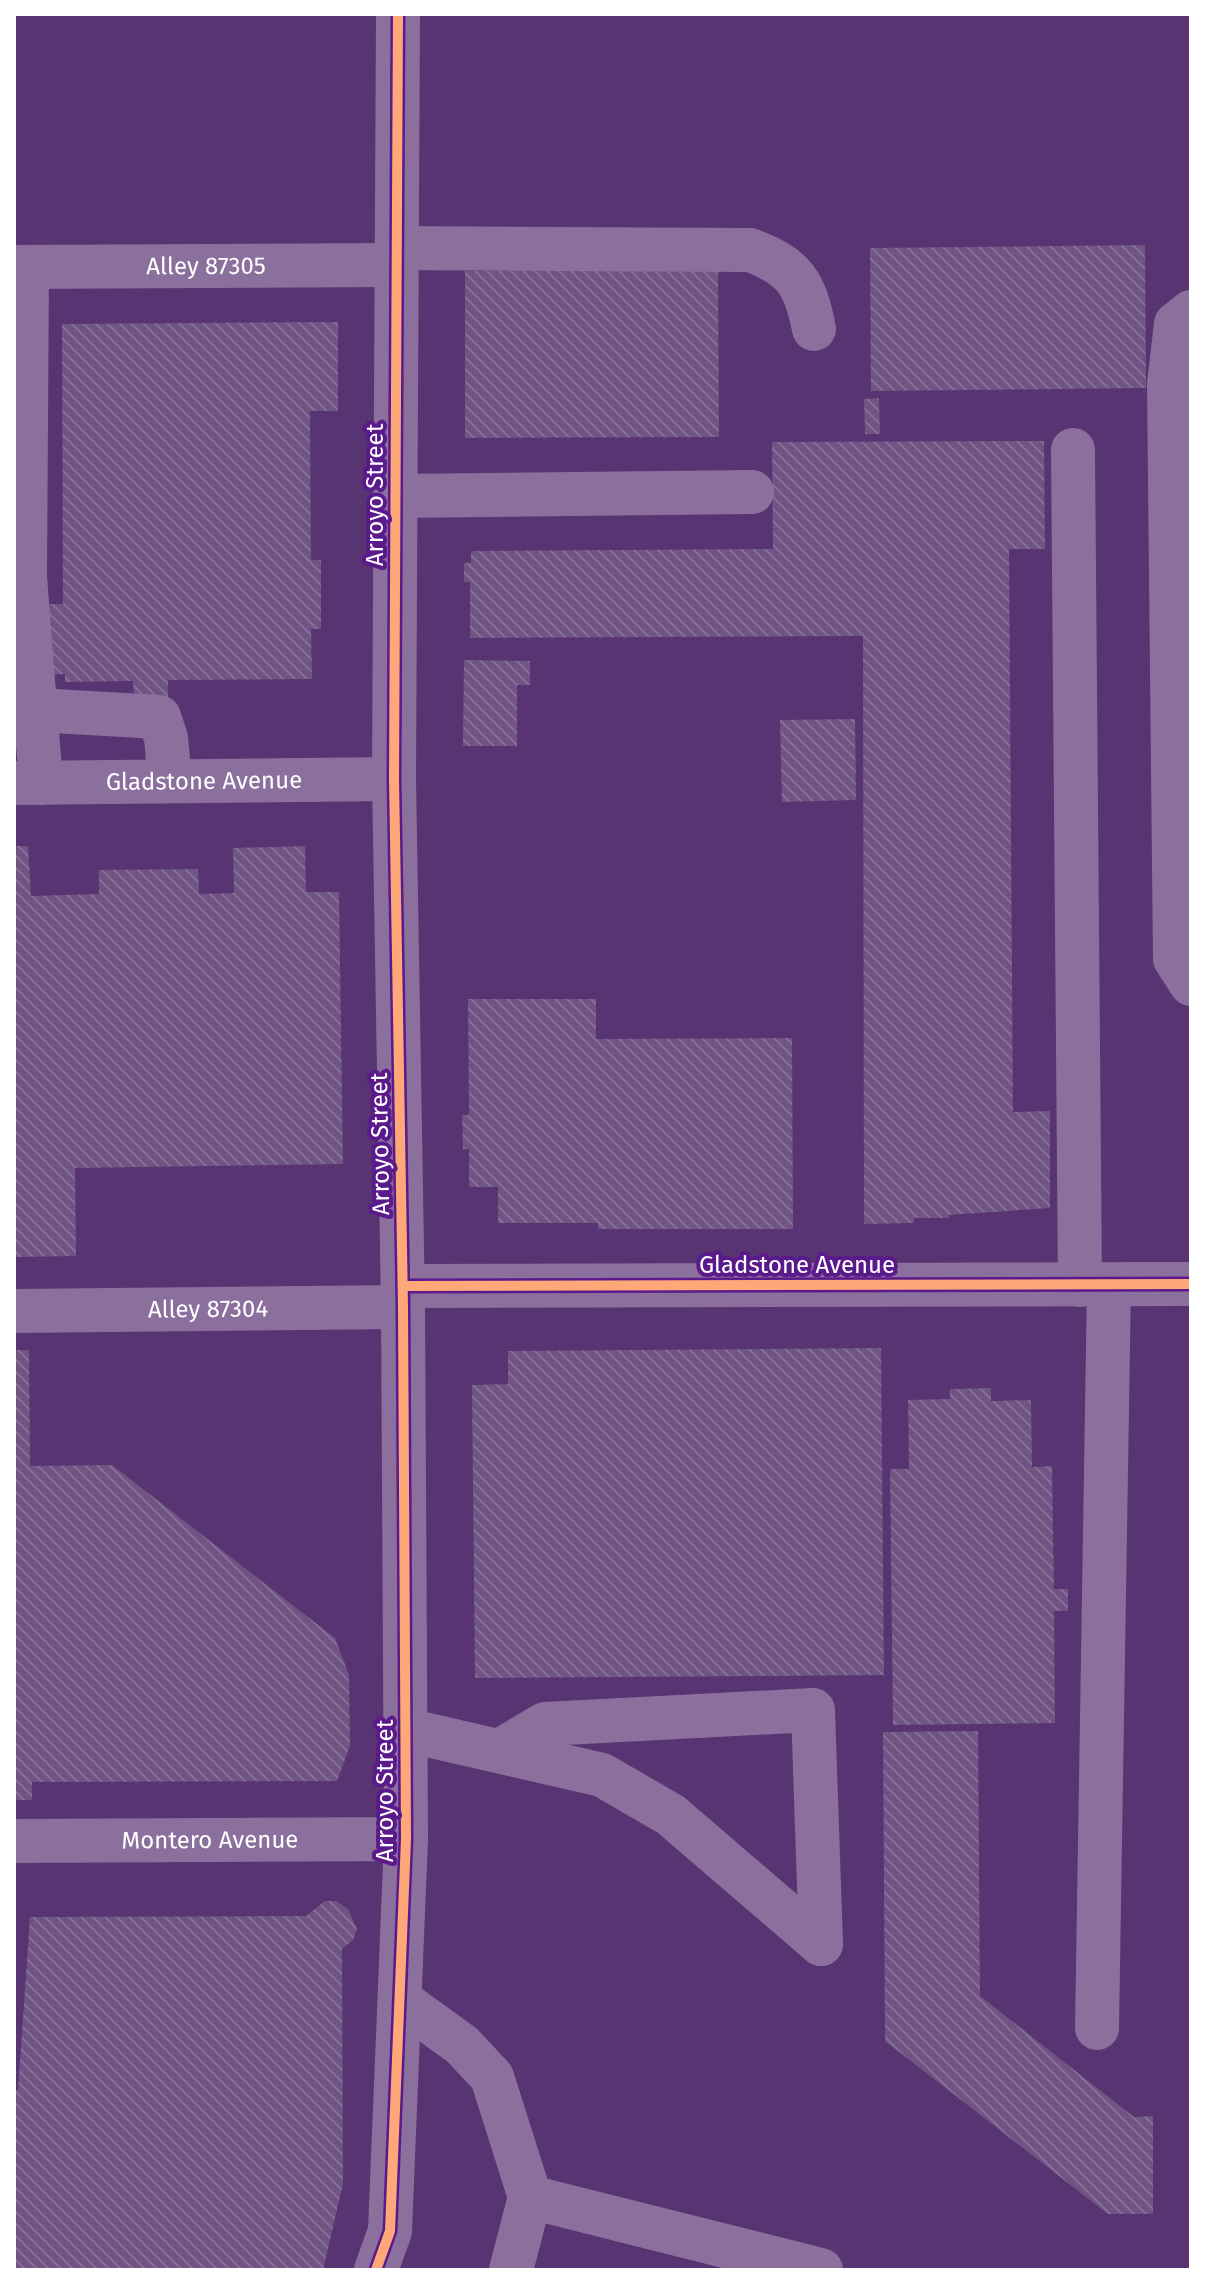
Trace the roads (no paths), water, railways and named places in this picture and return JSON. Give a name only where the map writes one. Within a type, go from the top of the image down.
[{"type":"street","name":"Arroyo Street","points":[[376,2270],[390,2231],[406,1839],[403,1297],[394,779],[398,14]]},
{"type":"street","name":"Alley 87305","points":[[20,267],[750,250],[775,259],[794,275],[808,297],[814,329]]},
{"type":"street","points":[[20,267],[25,577],[36,710],[28,783]]},
{"type":"street","points":[[1191,312],[1176,324],[1169,400],[1175,959],[1191,984]]},
{"type":"street","points":[[1073,450],[1094,1285],[1097,2028]]},
{"type":"street","points":[[395,496],[752,492]]},
{"type":"street","points":[[36,710],[159,717],[166,738],[170,781]]},
{"type":"street","name":"Gladstone Avenue","points":[[28,783],[394,779]]},
{"type":"street","name":"Gladstone Avenue","points":[[403,1297],[1191,1284]]},
{"type":"street","name":"Alley 87304","points":[[14,1311],[403,1297]]},
{"type":"street","points":[[406,1730],[602,1775],[671,1815],[821,1944],[813,1710],[545,1724],[501,1750]]},
{"type":"street","name":"Montero Avenue","points":[[14,1841],[406,1839]]},
{"type":"street","points":[[400,2000],[462,2045],[492,2077],[530,2197],[511,2270]]},
{"type":"street","points":[[530,2197],[821,2270]]}]
